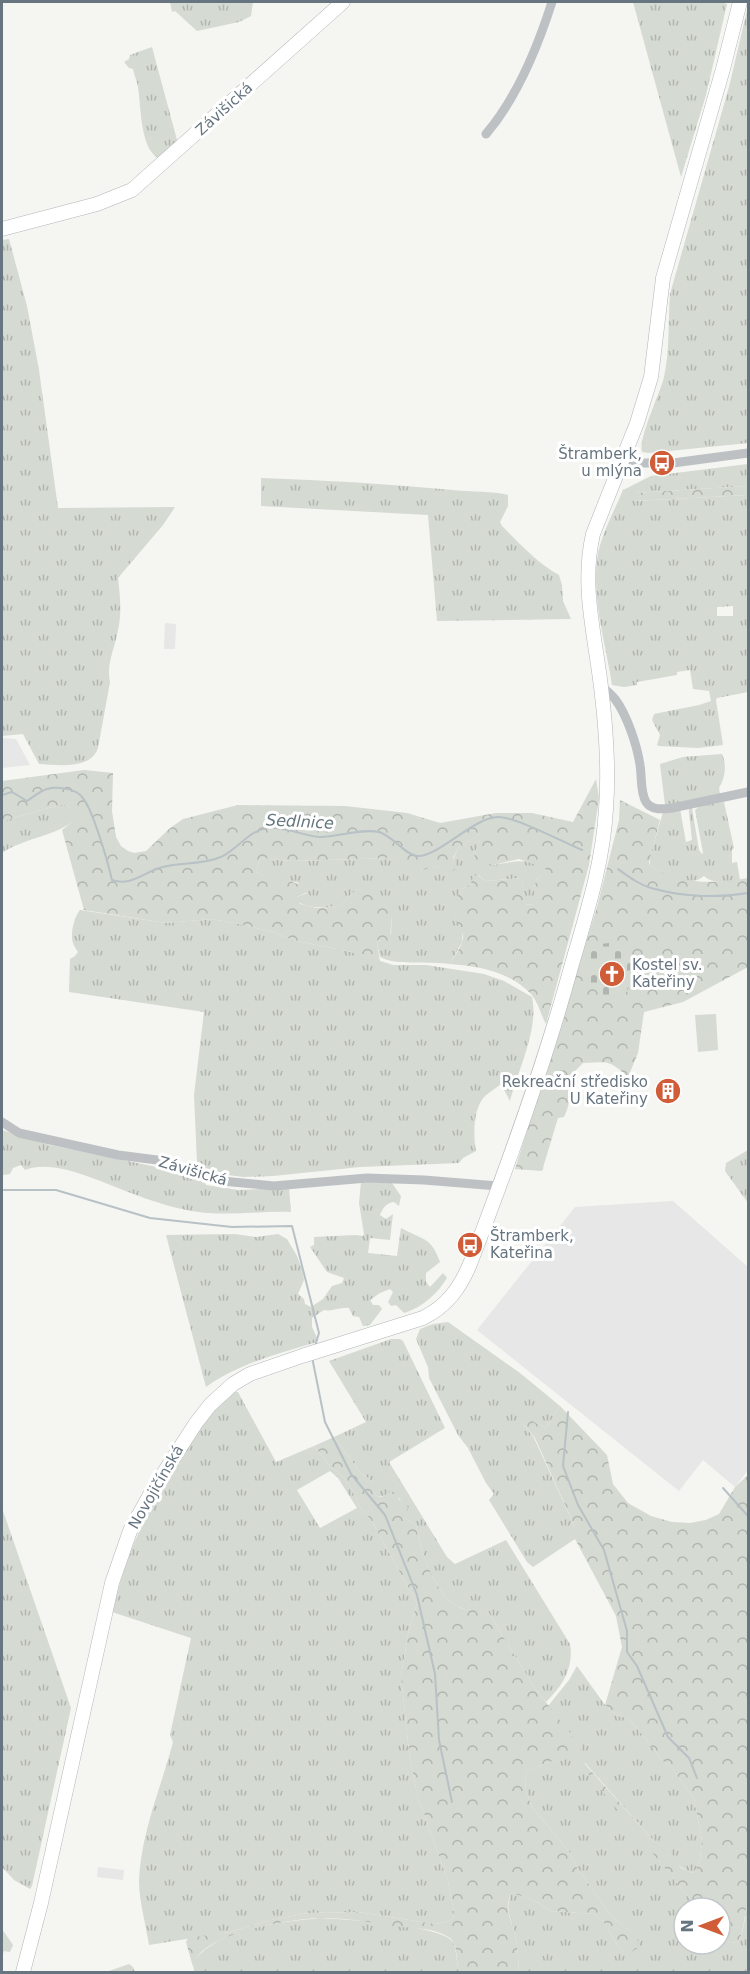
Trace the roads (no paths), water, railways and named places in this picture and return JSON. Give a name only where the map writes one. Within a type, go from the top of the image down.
[{"type":"street","name":"Závišická","points":[[2,229],[97,204],[132,190],[343,2]]},
{"type":"street","points":[[486,134],[501,117],[514,94],[552,2]]},
{"type":"street","name":"Novojičínská","points":[[23,1972],[41,1903],[112,1583],[130,1531],[152,1491],[196,1423],[210,1405],[233,1384],[250,1374],[423,1318],[443,1305],[456,1292],[465,1277],[535,1090],[599,867],[606,807],[605,733],[588,589],[588,563],[593,534],[637,423],[651,377],[663,278],[740,2]]},
{"type":"street","points":[[620,463],[673,463],[748,453]]},
{"type":"street","points":[[601,686],[615,699],[630,729],[640,764],[644,795],[647,804],[651,807],[672,808],[748,792]]},
{"type":"street","name":"Závišická","points":[[2,1122],[20,1133],[118,1155],[157,1160],[222,1181],[274,1186],[377,1178],[498,1186]]},
{"type":"waterway","name":"Sedlnice","points":[[2,795],[12,792],[27,801],[51,788],[71,790],[79,794],[86,803],[95,824],[112,880],[119,882],[132,880],[163,867],[221,857],[254,833],[267,828],[280,828],[320,837],[366,831],[379,832],[412,855],[417,856],[435,851],[478,823],[498,817],[527,825],[582,850]]},
{"type":"waterway","name":"Sedlnice","points":[[618,869],[645,886],[666,892],[702,896],[748,893]]},
{"type":"waterway","points":[[2,1190],[56,1190],[150,1218],[232,1227],[292,1226],[319,1333],[315,1346]]},
{"type":"waterway","points":[[312,1357],[325,1422],[351,1474],[385,1515],[417,1595],[435,1674],[439,1740],[452,1802]]},
{"type":"waterway","points":[[568,1412],[563,1466],[578,1505],[604,1550],[627,1631],[627,1652],[637,1666],[668,1737],[689,1758],[697,1778]]},
{"type":"waterway","points":[[723,1488],[748,1516]]},
{"type":"place","name":"Štramberk, u mlýna","points":[[662,463]]},
{"type":"place","name":"Kostel sv. Kateřiny","points":[[612,974]]},
{"type":"place","name":"Rekreační středisko U Kateřiny","points":[[668,1091]]},
{"type":"place","name":"Štramberk, Kateřina","points":[[470,1245]]}]
